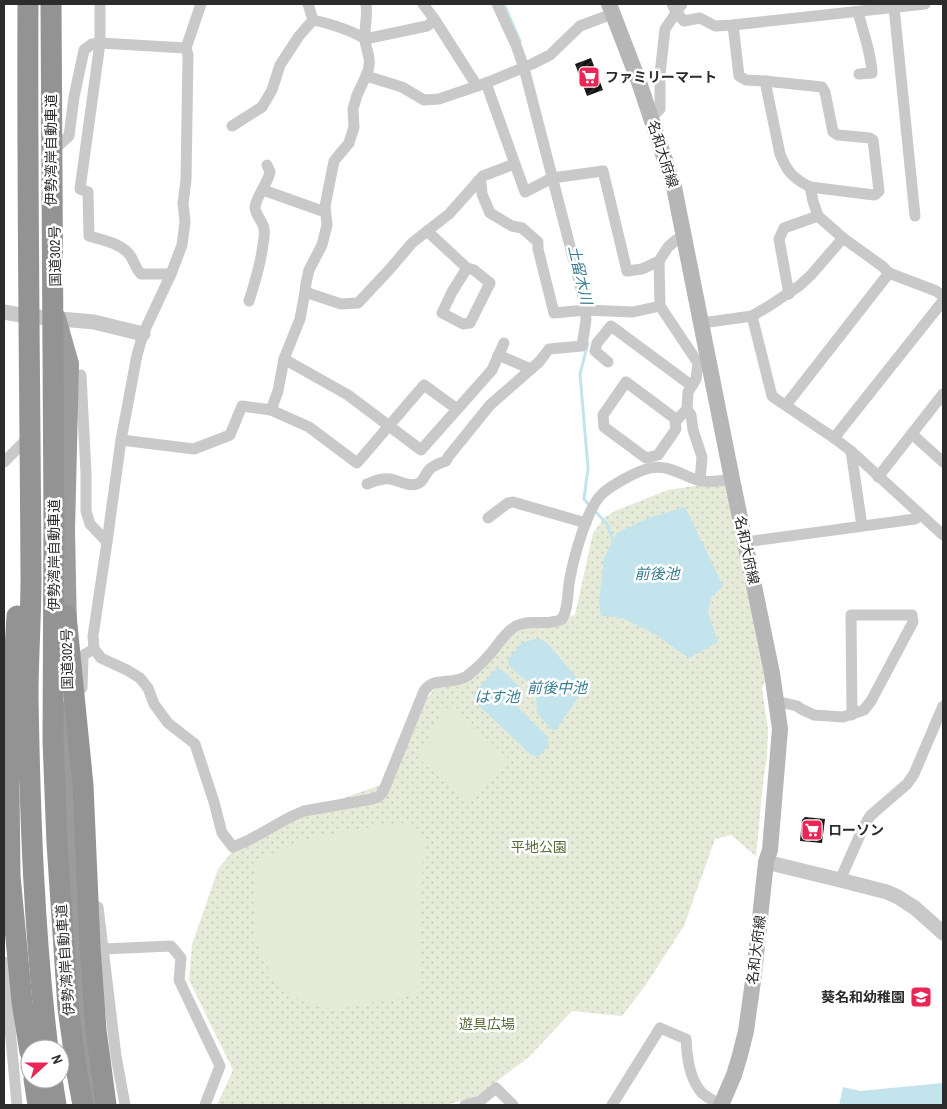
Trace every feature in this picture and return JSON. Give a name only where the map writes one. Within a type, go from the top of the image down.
[{"type":"highway","name":"国道302号","points":[[27,4],[25,742],[30,875],[41,1010],[45,1039]]},
{"type":"highway","name":"伊勢湾岸自動車道","points":[[27,4],[31,580],[28,696],[36,929],[46,1039]]},
{"type":"highway","name":"伊勢湾岸自動車道","points":[[51,4],[54,523],[53,741],[57,843],[68,1008],[83,1105]]},
{"type":"highway","name":"国道302号","points":[[55,4],[56,318],[70,364],[65,530],[68,666],[67,768],[71,875],[91,1073],[96,1105]]},
{"type":"highway","points":[[54,523],[68,634],[83,785],[90,947],[96,1030],[106,1105]]},
{"type":"highway","points":[[28,1039],[22,1002],[10,876],[9,787],[17,616],[22,596],[31,580]]},
{"type":"highway","points":[[36,1089],[38,1105]]},
{"type":"highway","points":[[53,1089],[55,1105]]},
{"type":"main road","name":"名和大府線","points":[[610,9],[651,116],[674,186],[772,673],[780,729],[770,850],[766,862],[746,1031],[734,1075],[721,1105]]},
{"type":"street","points":[[100,4],[100,43],[80,189],[88,192],[89,236],[115,244],[126,251],[131,255],[136,270],[141,274],[171,274]]},
{"type":"street","points":[[201,4],[186,48],[188,55],[186,180],[183,203],[185,222],[182,245],[171,274],[143,334],[137,355],[121,440],[93,636],[94,648],[101,658],[140,678],[148,688],[154,704],[168,723],[195,744],[222,833],[233,847],[304,811],[378,797],[383,792],[424,691],[430,685],[455,681],[469,674],[489,655],[514,626],[527,622],[551,623],[562,619],[566,610],[569,580],[576,550],[590,513],[600,496],[636,473],[650,468],[662,467],[670,469],[700,481],[718,482],[732,479]]},
{"type":"street","points":[[308,4],[313,20]]},
{"type":"street","points":[[272,410],[284,359],[300,319],[309,270],[322,246],[326,225],[325,206],[334,161],[349,144],[354,127],[353,109],[357,95],[370,68],[365,39],[366,4]]},
{"type":"street","points":[[423,4],[481,84],[525,192],[556,177],[603,171],[627,271],[642,269],[659,261],[668,247],[676,240],[684,238]]},
{"type":"street","points":[[367,484],[379,479],[388,478],[410,484],[418,484],[424,479],[429,469],[446,461],[490,405],[538,362],[549,349],[582,346],[586,326],[586,310],[556,177],[542,137],[527,67],[497,4]]},
{"type":"street","points":[[677,6],[684,21],[700,18],[715,26],[925,4]]},
{"type":"street","points":[[651,116],[660,109],[663,38],[665,28],[677,6]]},
{"type":"street","points":[[894,7],[915,216]]},
{"type":"street","points":[[366,76],[402,86],[424,100],[439,99],[527,67],[550,55],[580,26],[610,9]]},
{"type":"street","points":[[858,12],[869,51],[872,73],[859,74]]},
{"type":"street","points":[[313,20],[356,33],[365,39],[427,26],[436,20]]},
{"type":"street","points":[[232,126],[262,107],[272,90],[280,65],[299,36],[313,20]]},
{"type":"street","points":[[733,25],[739,76],[746,80],[765,81],[822,86],[825,92],[833,132],[838,135],[870,138],[873,140],[879,191],[874,195],[810,187],[792,175],[780,154],[765,81]]},
{"type":"street","points":[[55,149],[69,136],[74,97],[84,50],[92,44],[100,43],[186,48]]},
{"type":"street","points":[[306,292],[341,304],[358,302],[412,243],[449,214],[483,176],[514,164]]},
{"type":"street","points":[[249,301],[261,261],[264,231],[263,224],[255,207],[268,180],[270,172],[267,166]]},
{"type":"street","points":[[478,181],[481,183],[482,194],[490,213],[512,226],[522,228],[538,242],[538,249],[554,313],[586,310],[633,312],[660,306]]},
{"type":"street","points":[[810,187],[818,216],[843,238],[889,273],[936,290],[943,296]]},
{"type":"street","points":[[263,190],[325,212]]},
{"type":"street","points":[[789,294],[779,239],[780,235],[784,228],[818,216]]},
{"type":"street","points":[[427,231],[467,268],[474,270],[490,283],[470,323],[463,324],[442,313],[467,268]]},
{"type":"street","points":[[702,323],[752,316],[789,294],[811,275],[843,238]]},
{"type":"street","points":[[659,261],[660,306],[698,363],[696,379],[688,392],[687,409],[691,415],[693,430],[702,457],[700,481]]},
{"type":"street","points":[[786,405],[889,273]]},
{"type":"street","points":[[834,438],[943,301]]},
{"type":"street","points":[[4,312],[26,316],[94,322],[143,334]]},
{"type":"street","points":[[752,316],[772,396],[850,451],[943,535]]},
{"type":"street","points":[[608,362],[595,351],[597,343],[611,326],[692,386]]},
{"type":"street","points":[[284,359],[348,395],[421,450],[492,370],[504,343]]},
{"type":"street","points":[[498,355],[530,369]]},
{"type":"street","points":[[81,375],[86,511],[90,524],[107,542]]},
{"type":"street","points":[[677,420],[626,382],[603,415],[604,427],[646,458],[658,454],[676,430],[675,422],[677,420],[687,409]]},
{"type":"street","points":[[121,440],[194,449],[230,434],[242,406],[272,410],[309,427],[356,463],[424,384],[457,409]]},
{"type":"street","points":[[878,477],[943,394]]},
{"type":"street","points":[[912,434],[943,462]]},
{"type":"street","points":[[4,462],[25,441]]},
{"type":"street","points":[[850,451],[862,526]]},
{"type":"street","points":[[488,518],[508,503],[513,502],[590,513]]},
{"type":"street","points":[[745,542],[915,519],[921,515]]},
{"type":"street","points":[[776,701],[797,706],[814,715],[843,716],[852,715],[864,710],[871,702],[914,622],[912,615],[851,615],[852,715]]},
{"type":"street","points":[[94,648],[83,657],[81,728],[86,742],[98,911],[116,1056],[125,1105]]},
{"type":"street","points":[[840,880],[870,816],[906,784],[914,774],[943,706]]},
{"type":"street","points":[[766,862],[887,892],[915,908],[943,933]]},
{"type":"street","points":[[103,949],[171,946],[181,958],[179,980],[220,1066],[205,1105]]},
{"type":"street","points":[[4,962],[17,1105]]},
{"type":"street","points":[[612,1105],[660,1028],[686,1039],[689,1069],[695,1081],[702,1092],[721,1105]]},
{"type":"street","points":[[465,1105],[480,1101],[496,1088],[513,1105]]},
{"type":"green space","name":"平地公園","points":[[728,481],[767,675],[762,688],[768,729],[767,757],[756,856],[731,835],[715,839],[684,926],[645,986],[622,1016],[572,1011],[529,1057],[477,1096],[440,1105],[217,1105],[233,1070],[189,980],[192,945],[218,869],[237,846],[282,820],[386,783],[419,708],[437,686],[467,672],[510,632],[575,615],[593,533],[605,517],[617,510],[668,490]]},
{"type":"green space","points":[[453,708],[510,760],[469,803],[418,758],[443,709]]},
{"type":"green space","points":[[408,823],[424,836],[418,994],[334,1010],[308,1004],[280,988],[264,961],[255,934],[256,860],[313,837]]},
{"type":"water","name":"前後池","points":[[685,507],[723,586],[711,598],[708,613],[718,642],[689,658],[653,633],[622,618],[601,616],[599,602],[604,558],[617,533],[648,518]]},
{"type":"water","name":"前後中池","points":[[538,638],[547,643],[578,679],[580,690],[577,699],[556,730],[552,730],[537,712],[536,694],[530,684],[509,666],[508,659],[522,643]]},
{"type":"water","name":"はす池","points":[[496,669],[501,669],[521,688],[521,693],[516,699],[519,708],[547,737],[549,745],[538,757],[530,754],[475,702],[474,693]]},
{"type":"water","points":[[943,1083],[943,1105],[839,1105],[843,1087],[860,1091]]},
{"type":"building","name":"ファミリーマート","points":[[591,58],[603,90],[587,96],[575,64]]},
{"type":"building","name":"ローソン","points":[[805,817],[825,819],[822,843],[800,841],[802,820]]},
{"type":"waterway","name":"土留木川","points":[[504,4],[520,41]]},
{"type":"waterway","name":"土留木川","points":[[588,343],[580,374],[588,468],[584,499],[590,506]]},
{"type":"waterway","name":"土留木川","points":[[594,510],[607,524],[614,543]]},
{"type":"place","name":"ファミリーマート","points":[[589,77]]},
{"type":"place","name":"ローソン","points":[[812,830]]},
{"type":"place","name":"葵名和幼稚園","points":[[921,997]]},
{"type":"park label","name":"遊具広場","points":[[487,1024]]}]
